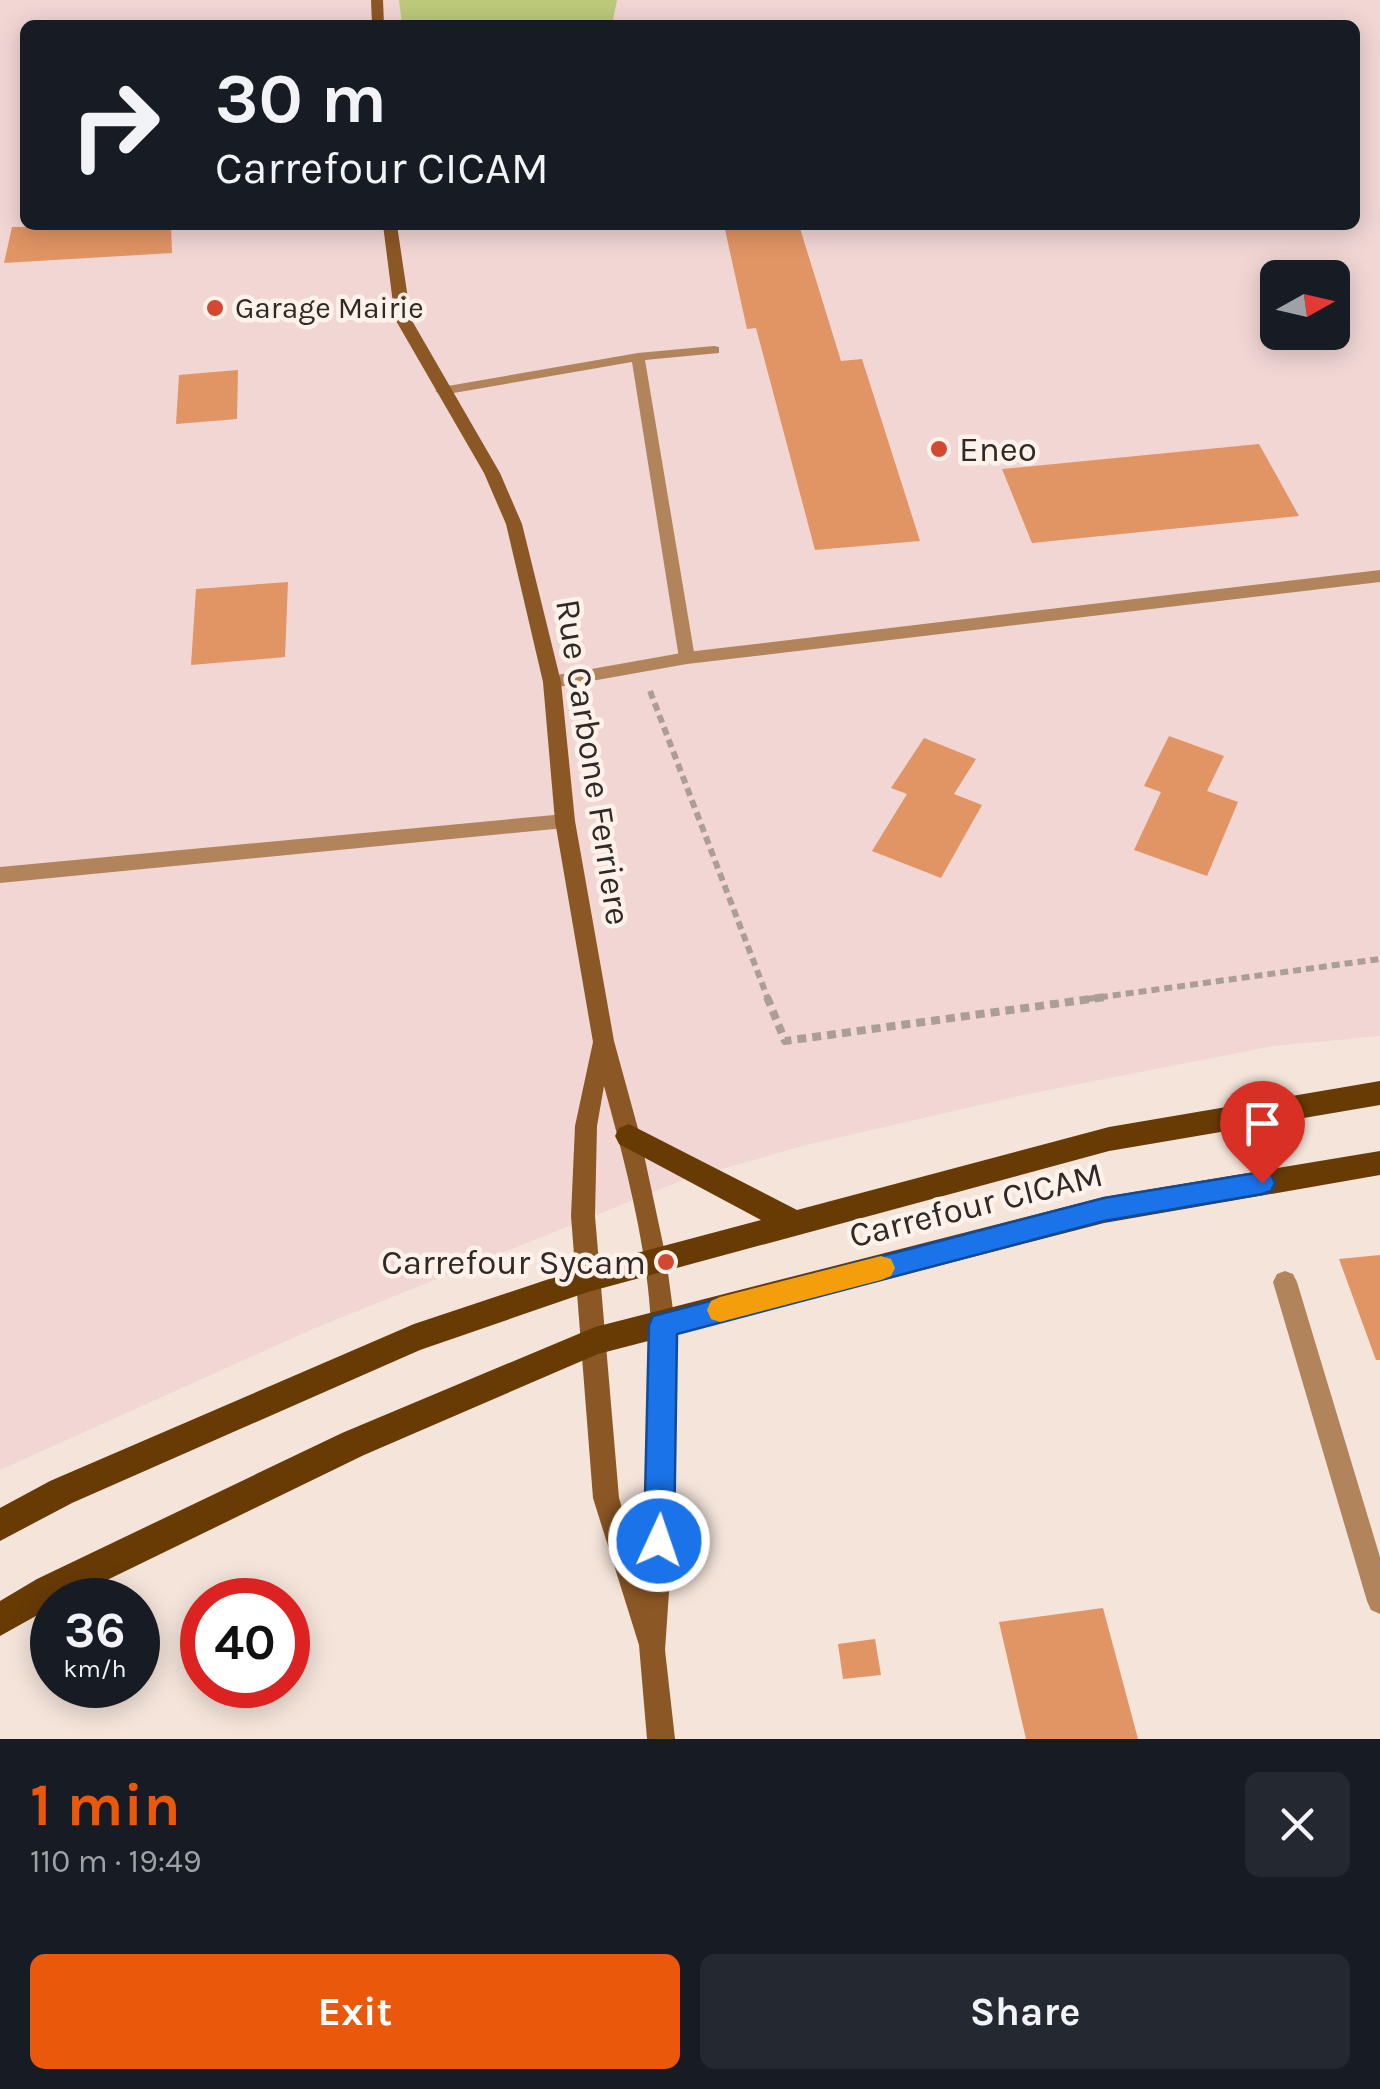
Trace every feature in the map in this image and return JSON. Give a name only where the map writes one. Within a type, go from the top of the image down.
[{"type":"main road","points":[[0,1525],[60,1492],[414,1338],[588,1278],[1109,1139],[1380,1093]]},
{"type":"main road","points":[[630,1136],[793,1222]]},
{"type":"main road","name":"Carrefour CICAM","points":[[0,1620],[50,1590],[353,1444],[595,1342],[1104,1210],[1380,1163]]},
{"type":"street","name":"Rue Carbone Ferriere","points":[[391,230],[403,319],[492,473],[514,524],[552,682],[564,821],[603,1040],[630,1136],[654,1258],[663,1325],[662,1504],[652,1650]]},
{"type":"street","points":[[552,682],[687,658],[1380,576]]},
{"type":"street","points":[[0,875],[564,821]]},
{"type":"street","name":"Rue Carbone Ferriere","points":[[603,1040],[586,1126],[582,1170],[588,1278],[606,1498],[652,1650]]},
{"type":"street","points":[[1285,1282],[1380,1601]]},
{"type":"street","points":[[652,1650],[661,1739]]},
{"type":"lane","points":[[442,391],[638,356],[714,350]]},
{"type":"lane","points":[[638,356],[687,658]]},
{"type":"path","points":[[640,666],[722,886],[786,1040],[1380,958]]},
{"type":"shaded area","points":[[0,0],[1380,0],[1380,1036],[1273,1046],[1023,1095],[806,1145],[683,1180],[315,1328],[0,1470]]},
{"type":"green space","points":[[399,0],[617,0],[613,20],[401,20]]},
{"type":"building","points":[[12,227],[171,230],[172,253],[4,263]]},
{"type":"building","points":[[725,230],[801,230],[841,361],[862,359],[920,541],[815,550],[756,328],[747,329]]},
{"type":"building","points":[[238,370],[237,419],[176,424],[179,375]]},
{"type":"building","points":[[1259,444],[1299,516],[1032,543],[1002,469]]},
{"type":"building","points":[[288,582],[285,657],[191,665],[196,589]]},
{"type":"building","points":[[1169,736],[1224,756],[1207,791],[1238,802],[1207,876],[1134,850],[1161,792],[1144,786]]},
{"type":"building","points":[[924,738],[976,759],[954,794],[982,805],[941,878],[872,851],[907,794],[891,788]]},
{"type":"building","points":[[1380,1255],[1380,1360],[1376,1360],[1339,1259]]},
{"type":"building","points":[[1103,1608],[1138,1739],[1026,1739],[999,1622]]},
{"type":"building","points":[[875,1639],[881,1675],[843,1679],[838,1644]]},
{"type":"slow traffic","points":[[720,1310],[881,1268]]},
{"type":"place","name":"Garage Mairie","points":[[215,308]]},
{"type":"place","name":"Eneo","points":[[939,449]]},
{"type":"place","name":"Carrefour Sycam","points":[[666,1262]]},
{"type":"route","points":[[659,1541],[663,1325],[1104,1210],[1262,1183]]}]
